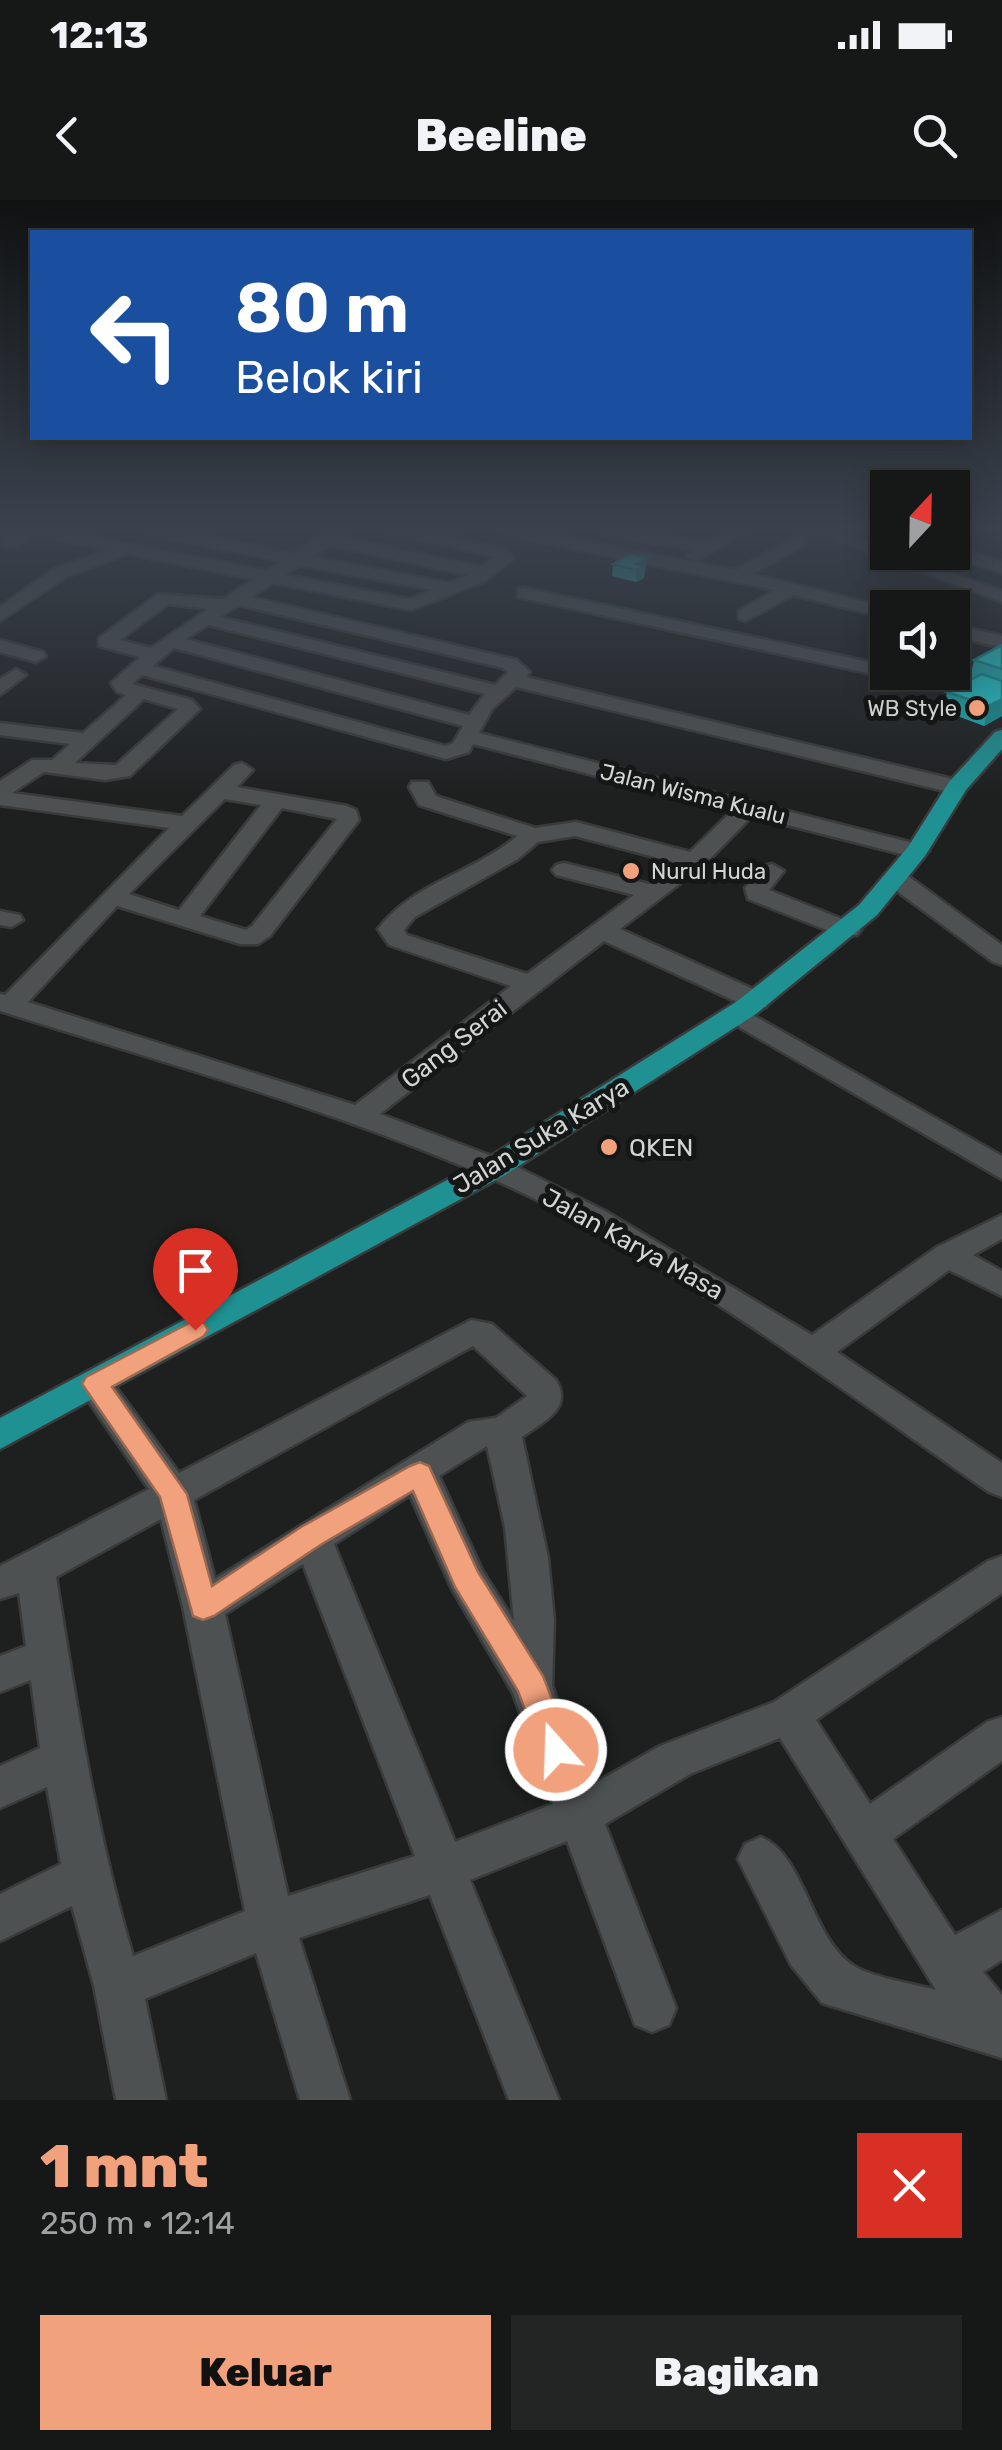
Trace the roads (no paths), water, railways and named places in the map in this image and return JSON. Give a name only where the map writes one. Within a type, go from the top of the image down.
[{"type":"main road","name":"Jalan Suka Karya","points":[[0,1435],[494,1168],[747,1008],[848,930],[896,878],[957,787],[1002,736]]},
{"type":"street","points":[[135,620],[106,642],[147,662],[248,698],[438,752],[459,749],[484,706],[520,672],[514,666],[320,620]]},
{"type":"street","points":[[0,794],[40,765],[105,773],[122,770],[189,713],[186,704],[120,685],[171,641],[203,620]]},
{"type":"street","points":[[207,620],[957,787]]},
{"type":"street","points":[[648,620],[870,668]]},
{"type":"street","points":[[248,698],[358,627]]},
{"type":"street","points":[[970,634],[1002,642]]},
{"type":"street","name":"Jalan Wisma Kualu","points":[[171,641],[747,808],[917,851]]},
{"type":"street","points":[[0,646],[36,656]]},
{"type":"street","points":[[0,689],[16,675]]},
{"type":"street","points":[[970,689],[1002,696]]},
{"type":"street","points":[[57,767],[141,692]]},
{"type":"street","points":[[0,729],[88,740]]},
{"type":"street","points":[[6,1003],[242,770]]},
{"type":"street","points":[[420,787],[427,800],[525,831],[530,837],[576,829],[696,861]]},
{"type":"street","points":[[112,898],[236,938],[258,934],[348,818],[339,811],[220,792]]},
{"type":"street","points":[[0,794],[188,824]]},
{"type":"street","points":[[183,921],[274,803]]},
{"type":"street","points":[[530,984],[696,861],[747,808]]},
{"type":"street","name":"Gang Serai","points":[[530,837],[524,845],[406,912],[391,932],[412,945],[530,984]]},
{"type":"street","points":[[564,870],[654,893]]},
{"type":"street","points":[[772,871],[757,888],[758,894],[848,930]]},
{"type":"street","points":[[896,878],[1002,957]]},
{"type":"street","points":[[600,930],[747,1008],[1002,1169]]},
{"type":"street","name":"Gang Serai","points":[[358,1116],[530,984]]},
{"type":"street","name":"Jalan Karya Masa","points":[[6,1003],[358,1116],[494,1168],[594,1218],[815,1350],[874,1396],[1002,1482]]},
{"type":"street","points":[[815,1350],[948,1255],[1002,1225]]},
{"type":"street","points":[[948,1255],[1002,1285]]},
{"type":"street","points":[[140,2100],[118,1986],[86,1875],[48,1655],[18,1576],[471,1332],[480,1333],[544,1389],[546,1401],[503,1432],[482,1432],[203,1608]]},
{"type":"street","points":[[95,1384],[173,1494],[203,1608],[271,1924],[325,2100]]},
{"type":"street","points":[[503,1432],[535,1582],[532,1686]]},
{"type":"street","points":[[420,1473],[466,1578],[532,1686],[652,2008]]},
{"type":"street","points":[[312,1536],[446,1868],[534,2100]]},
{"type":"street","points":[[118,1986],[271,1924],[446,1868],[580,1815],[675,1760],[788,1714],[1002,1572]]},
{"type":"street","points":[[0,1674],[48,1655]]},
{"type":"street","points":[[788,1714],[948,1967],[1001,2033]]},
{"type":"street","points":[[864,1834],[1002,1736]]},
{"type":"street","points":[[0,1788],[63,1758]]},
{"type":"street","points":[[760,1859],[808,1948],[838,1986],[1001,2033]]},
{"type":"street","points":[[0,1918],[86,1875]]},
{"type":"street","points":[[948,1967],[1002,1933]]},
{"type":"place","name":"WB Style","points":[[977,708]]},
{"type":"place","name":"Nurul Huda","points":[[631,871]]},
{"type":"place","name":"QKEN","points":[[609,1147]]}]
